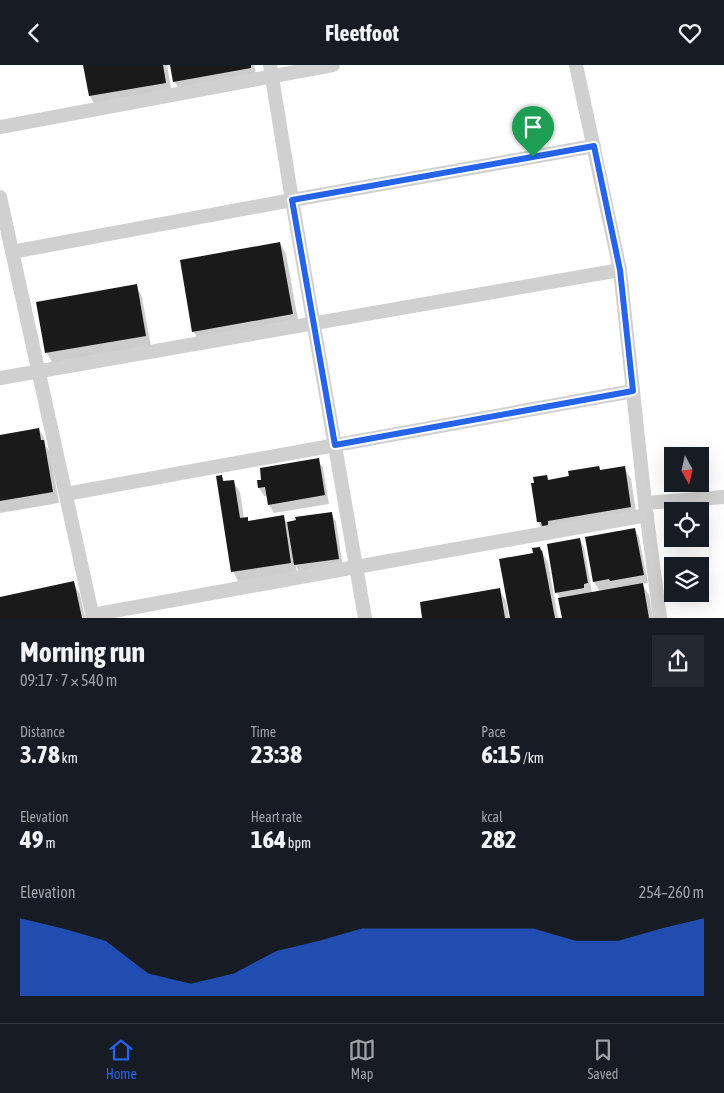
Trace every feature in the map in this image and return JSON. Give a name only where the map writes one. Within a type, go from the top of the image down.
[{"type":"street","points":[[0,127],[271,70],[333,65]]},
{"type":"street","points":[[576,65],[620,270],[660,618]]},
{"type":"street","points":[[271,70],[365,618]]},
{"type":"street","points":[[12,252],[594,146]]},
{"type":"street","points":[[0,197],[92,617],[646,509],[724,497]]},
{"type":"street","points":[[0,378],[620,270]]},
{"type":"street","points":[[66,494],[633,391]]},
{"type":"building","points":[[83,65],[163,65],[166,83],[89,96]]},
{"type":"building","points":[[170,65],[251,65],[251,68],[173,82]]},
{"type":"building","points":[[280,242],[293,314],[192,332],[180,260]]},
{"type":"building","points":[[137,284],[146,336],[45,353],[36,302]]},
{"type":"building","points":[[39,428],[41,440],[44,440],[53,492],[0,501],[0,435]]},
{"type":"building","points":[[319,458],[325,495],[268,505],[265,487],[258,488],[257,480],[261,480],[260,468]]},
{"type":"building","points":[[599,466],[600,470],[625,466],[631,507],[548,521],[548,525],[542,526],[541,522],[537,522],[531,483],[534,483],[533,477],[547,475],[548,480],[569,476],[568,471]]},
{"type":"building","points":[[222,475],[223,481],[234,480],[240,518],[248,517],[248,521],[284,515],[291,563],[231,572],[216,476]]},
{"type":"building","points":[[332,512],[339,559],[294,565],[287,522],[296,520],[295,517]]},
{"type":"building","points":[[635,528],[644,575],[593,582],[585,537]]},
{"type":"building","points":[[580,538],[588,583],[584,584],[584,588],[555,593],[547,544]]},
{"type":"building","points":[[540,547],[555,618],[510,618],[499,559],[533,553],[532,548]]},
{"type":"building","points":[[74,581],[82,618],[0,618],[0,597]]},
{"type":"building","points":[[643,583],[649,618],[562,618],[558,598]]},
{"type":"building","points":[[500,588],[505,618],[422,618],[420,602]]},
{"type":"route","points":[[594,146],[620,270],[633,391],[335,445],[292,200],[533,157],[594,146]]}]
